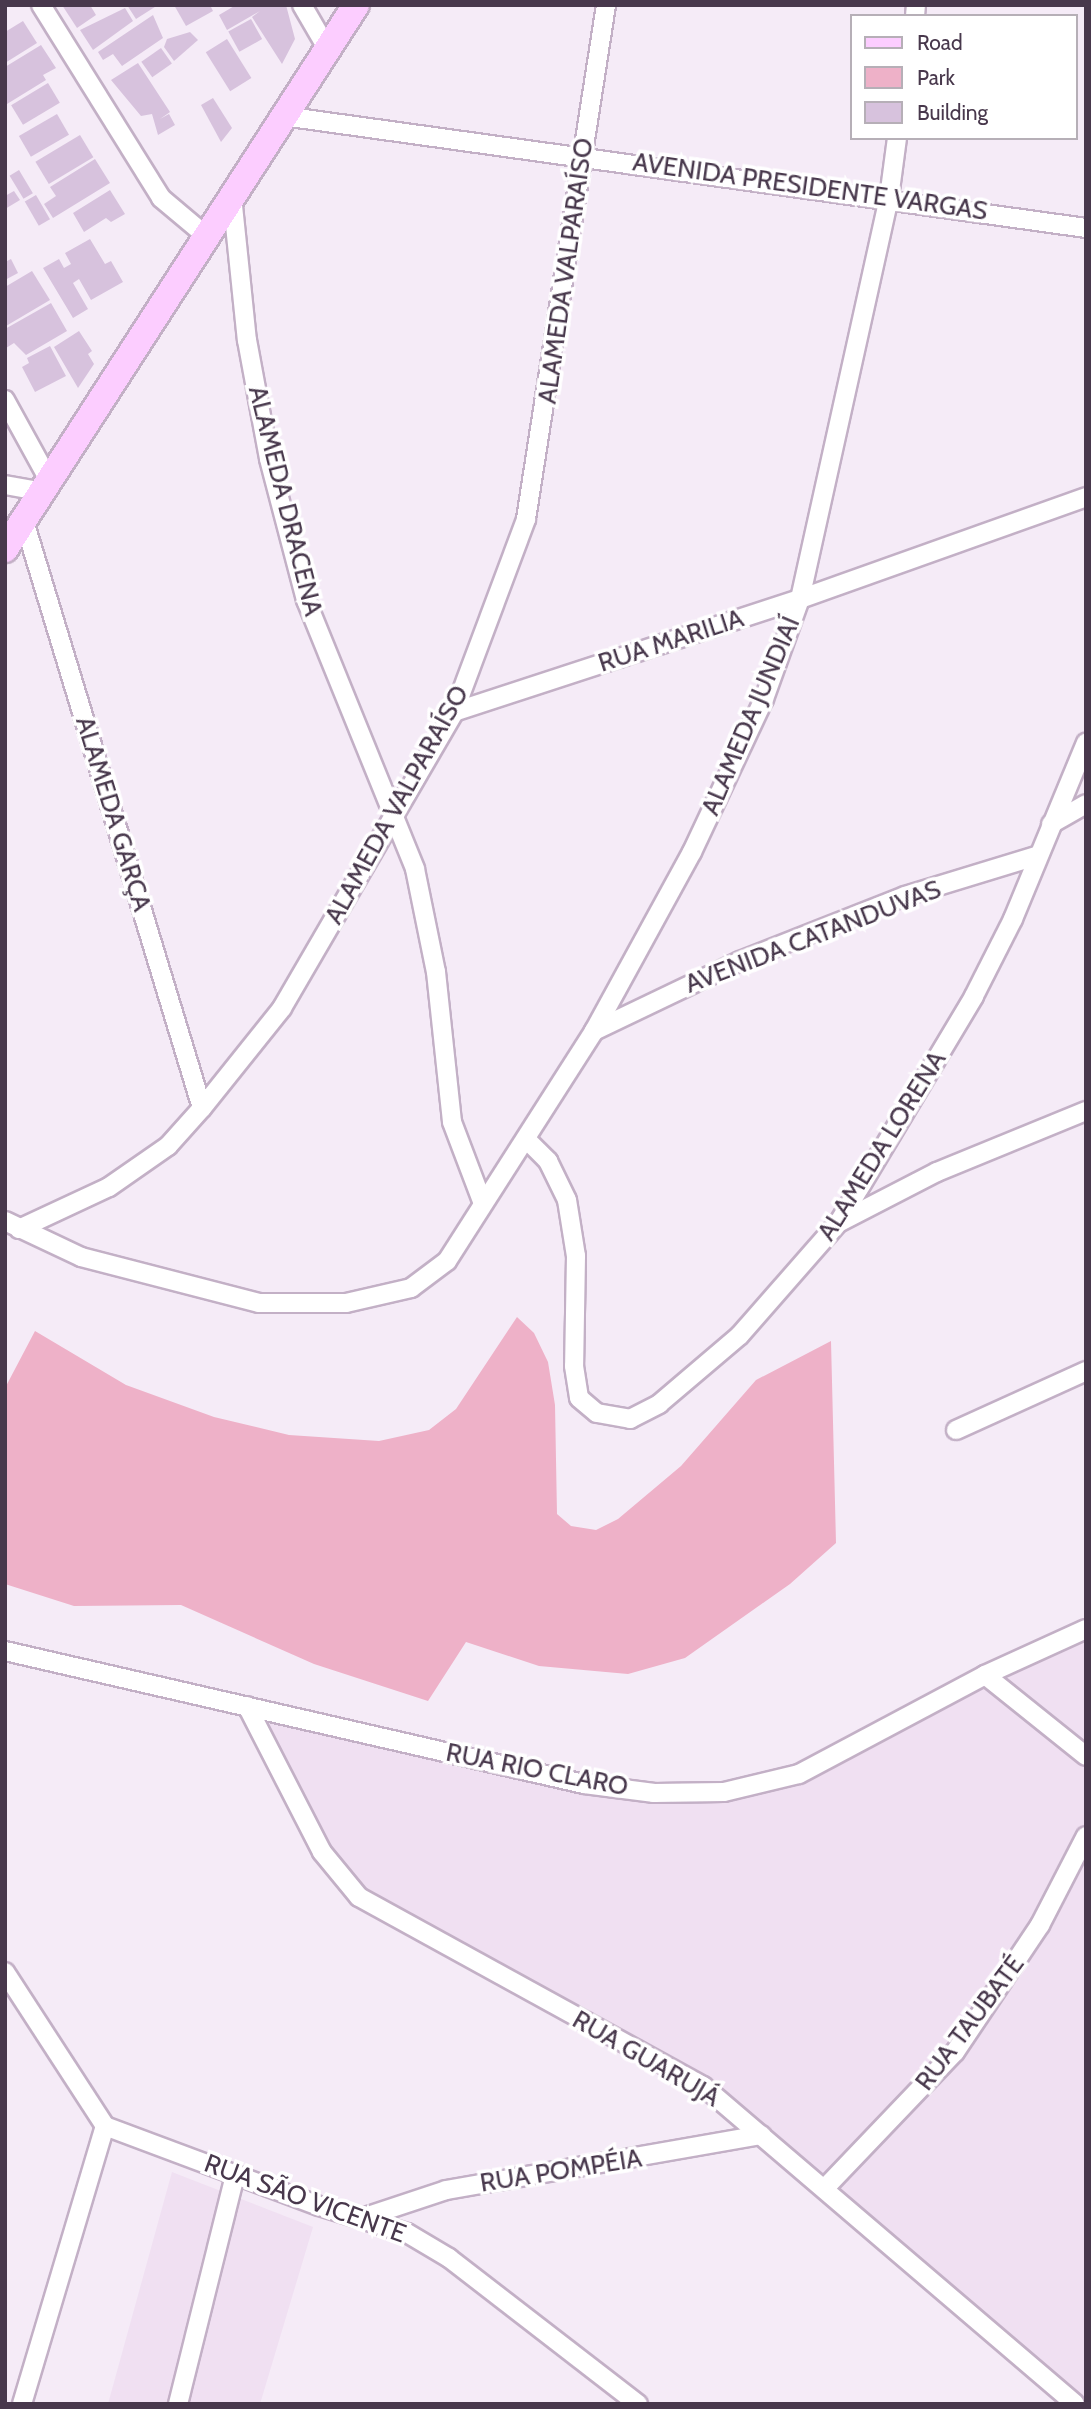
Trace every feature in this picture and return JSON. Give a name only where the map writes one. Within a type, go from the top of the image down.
[{"type":"main road","points":[[5,549],[47,487],[205,235],[356,5]]},
{"type":"street","points":[[41,5],[161,198],[205,235]]},
{"type":"street","points":[[302,5],[327,48]]},
{"type":"street","name":"ALAMEDA VALPARAÍSO","points":[[12,1225],[109,1186],[168,1146],[202,1108],[282,1008],[454,712],[526,519],[606,5]]},
{"type":"street","name":"AVENIDA PRESIDENTE VARGAS","points":[[283,116],[583,155],[1086,228]]},
{"type":"street","name":"ALAMEDA JUNDIAÍ","points":[[12,1225],[81,1257],[259,1303],[346,1303],[411,1288],[447,1261],[482,1201],[527,1140],[594,1031],[698,840],[764,699],[800,599],[889,198],[897,140]]},
{"type":"street","name":"ALAMEDA DRACENA","points":[[232,194],[247,340],[270,459],[306,600],[415,869],[436,972],[452,1122],[482,1201]]},
{"type":"street","points":[[5,400],[47,487],[5,485]]},
{"type":"street","name":"RUA MARILIA","points":[[454,712],[800,599],[1086,497]]},
{"type":"street","name":"ALAMEDA GARÇA","points":[[24,521],[202,1108]]},
{"type":"street","name":"ALAMEDA LORENA","points":[[527,1140],[548,1161],[567,1200],[576,1256],[574,1366],[579,1398],[597,1413],[630,1419],[659,1404],[740,1335],[839,1223],[974,996],[1013,919],[1036,856],[1086,743]]},
{"type":"street","points":[[1051,824],[1086,804]]},
{"type":"street","name":"AVENIDA CATANDUVAS","points":[[594,1031],[766,951],[905,896],[1036,856]]},
{"type":"street","points":[[839,1223],[937,1172],[1086,1111]]},
{"type":"street","points":[[956,1430],[1086,1371]]},
{"type":"street","name":"RUA RIO CLARO","points":[[5,1651],[584,1784],[654,1793],[724,1792],[799,1774],[985,1675],[1086,1629]]},
{"type":"street","points":[[985,1675],[1086,1756]]},
{"type":"street","name":"RUA GUARUJÁ","points":[[247,1706],[322,1853],[359,1897],[703,2086],[1074,2404]]},
{"type":"street","name":"RUA TAUBATÉ","points":[[825,2188],[899,2115],[963,2041],[1040,1925],[1086,1836]]},
{"type":"street","points":[[5,1972],[105,2126],[22,2404]]},
{"type":"street","name":"RUA SÃO VICENTE","points":[[105,2126],[319,2206],[365,2217],[407,2233],[449,2258],[639,2404]]},
{"type":"street","name":"RUA POMPÉIA","points":[[365,2217],[446,2190],[761,2135]]},
{"type":"street","points":[[178,2404],[235,2175]]},
{"type":"shaded area","points":[[1086,1629],[1086,2404],[1075,2404],[703,2086],[359,1897],[322,1852],[247,1706],[654,1793],[799,1774]]},
{"type":"shaded area","points":[[172,2172],[313,2227],[260,2404],[108,2404]]},
{"type":"green space","points":[[517,1317],[534,1333],[548,1362],[555,1405],[557,1514],[571,1526],[596,1530],[618,1519],[681,1466],[756,1380],[831,1341],[836,1543],[790,1584],[685,1658],[628,1674],[539,1666],[466,1642],[428,1701],[314,1664],[181,1605],[74,1606],[5,1584],[5,1388],[35,1331],[126,1385],[214,1417],[289,1435],[379,1441],[429,1430],[456,1409]]},
{"type":"building","points":[[62,5],[90,5],[96,15],[77,28]]},
{"type":"building","points":[[127,5],[158,5],[136,19]]},
{"type":"building","points":[[174,5],[210,5],[213,11],[186,26]]},
{"type":"building","points":[[236,5],[286,5],[295,39],[282,64],[252,17],[260,11],[227,30],[219,15]]},
{"type":"building","points":[[125,8],[133,21],[93,50],[80,30]]},
{"type":"building","points":[[153,15],[163,38],[122,66],[113,54],[103,60],[98,52]]},
{"type":"building","points":[[251,19],[262,39],[239,52],[228,32]]},
{"type":"building","points":[[23,21],[37,43],[5,63],[5,32]]},
{"type":"building","points":[[190,32],[198,40],[174,61],[164,47],[167,39]]},
{"type":"building","points":[[227,39],[251,78],[230,91],[206,52]]},
{"type":"building","points":[[41,45],[56,68],[43,75],[46,80],[7,104],[5,67]]},
{"type":"building","points":[[161,48],[172,64],[152,77],[141,62]]},
{"type":"building","points":[[138,63],[170,112],[160,119],[169,114],[175,125],[158,135],[152,114],[141,116],[111,80]]},
{"type":"building","points":[[48,83],[60,103],[23,125],[11,105]]},
{"type":"building","points":[[213,98],[232,128],[221,142],[201,105]]},
{"type":"building","points":[[57,114],[69,135],[31,157],[19,136]]},
{"type":"building","points":[[80,135],[93,157],[49,184],[35,162]]},
{"type":"building","points":[[95,159],[110,183],[53,218],[44,204],[56,196],[50,187]]},
{"type":"building","points":[[19,170],[33,193],[23,199],[10,176]]},
{"type":"building","points":[[110,190],[125,214],[111,222],[106,218],[84,232],[73,213]]},
{"type":"building","points":[[14,191],[20,200],[5,209],[5,196]]},
{"type":"building","points":[[36,195],[50,219],[39,226],[25,202]]},
{"type":"building","points":[[90,239],[105,264],[111,261],[123,282],[91,300],[79,279],[73,283],[88,309],[73,318],[43,268],[59,259],[64,268],[71,264],[65,253]]},
{"type":"building","points":[[11,259],[18,273],[5,280],[5,262]]},
{"type":"building","points":[[32,271],[50,300],[6,326],[5,287]]},
{"type":"building","points":[[51,303],[67,331],[26,355],[14,343],[6,348],[5,329]]},
{"type":"building","points":[[79,331],[92,351],[88,354],[94,364],[78,388],[54,347]]},
{"type":"building","points":[[50,346],[66,376],[35,392],[22,367],[29,363],[27,358]]}]
